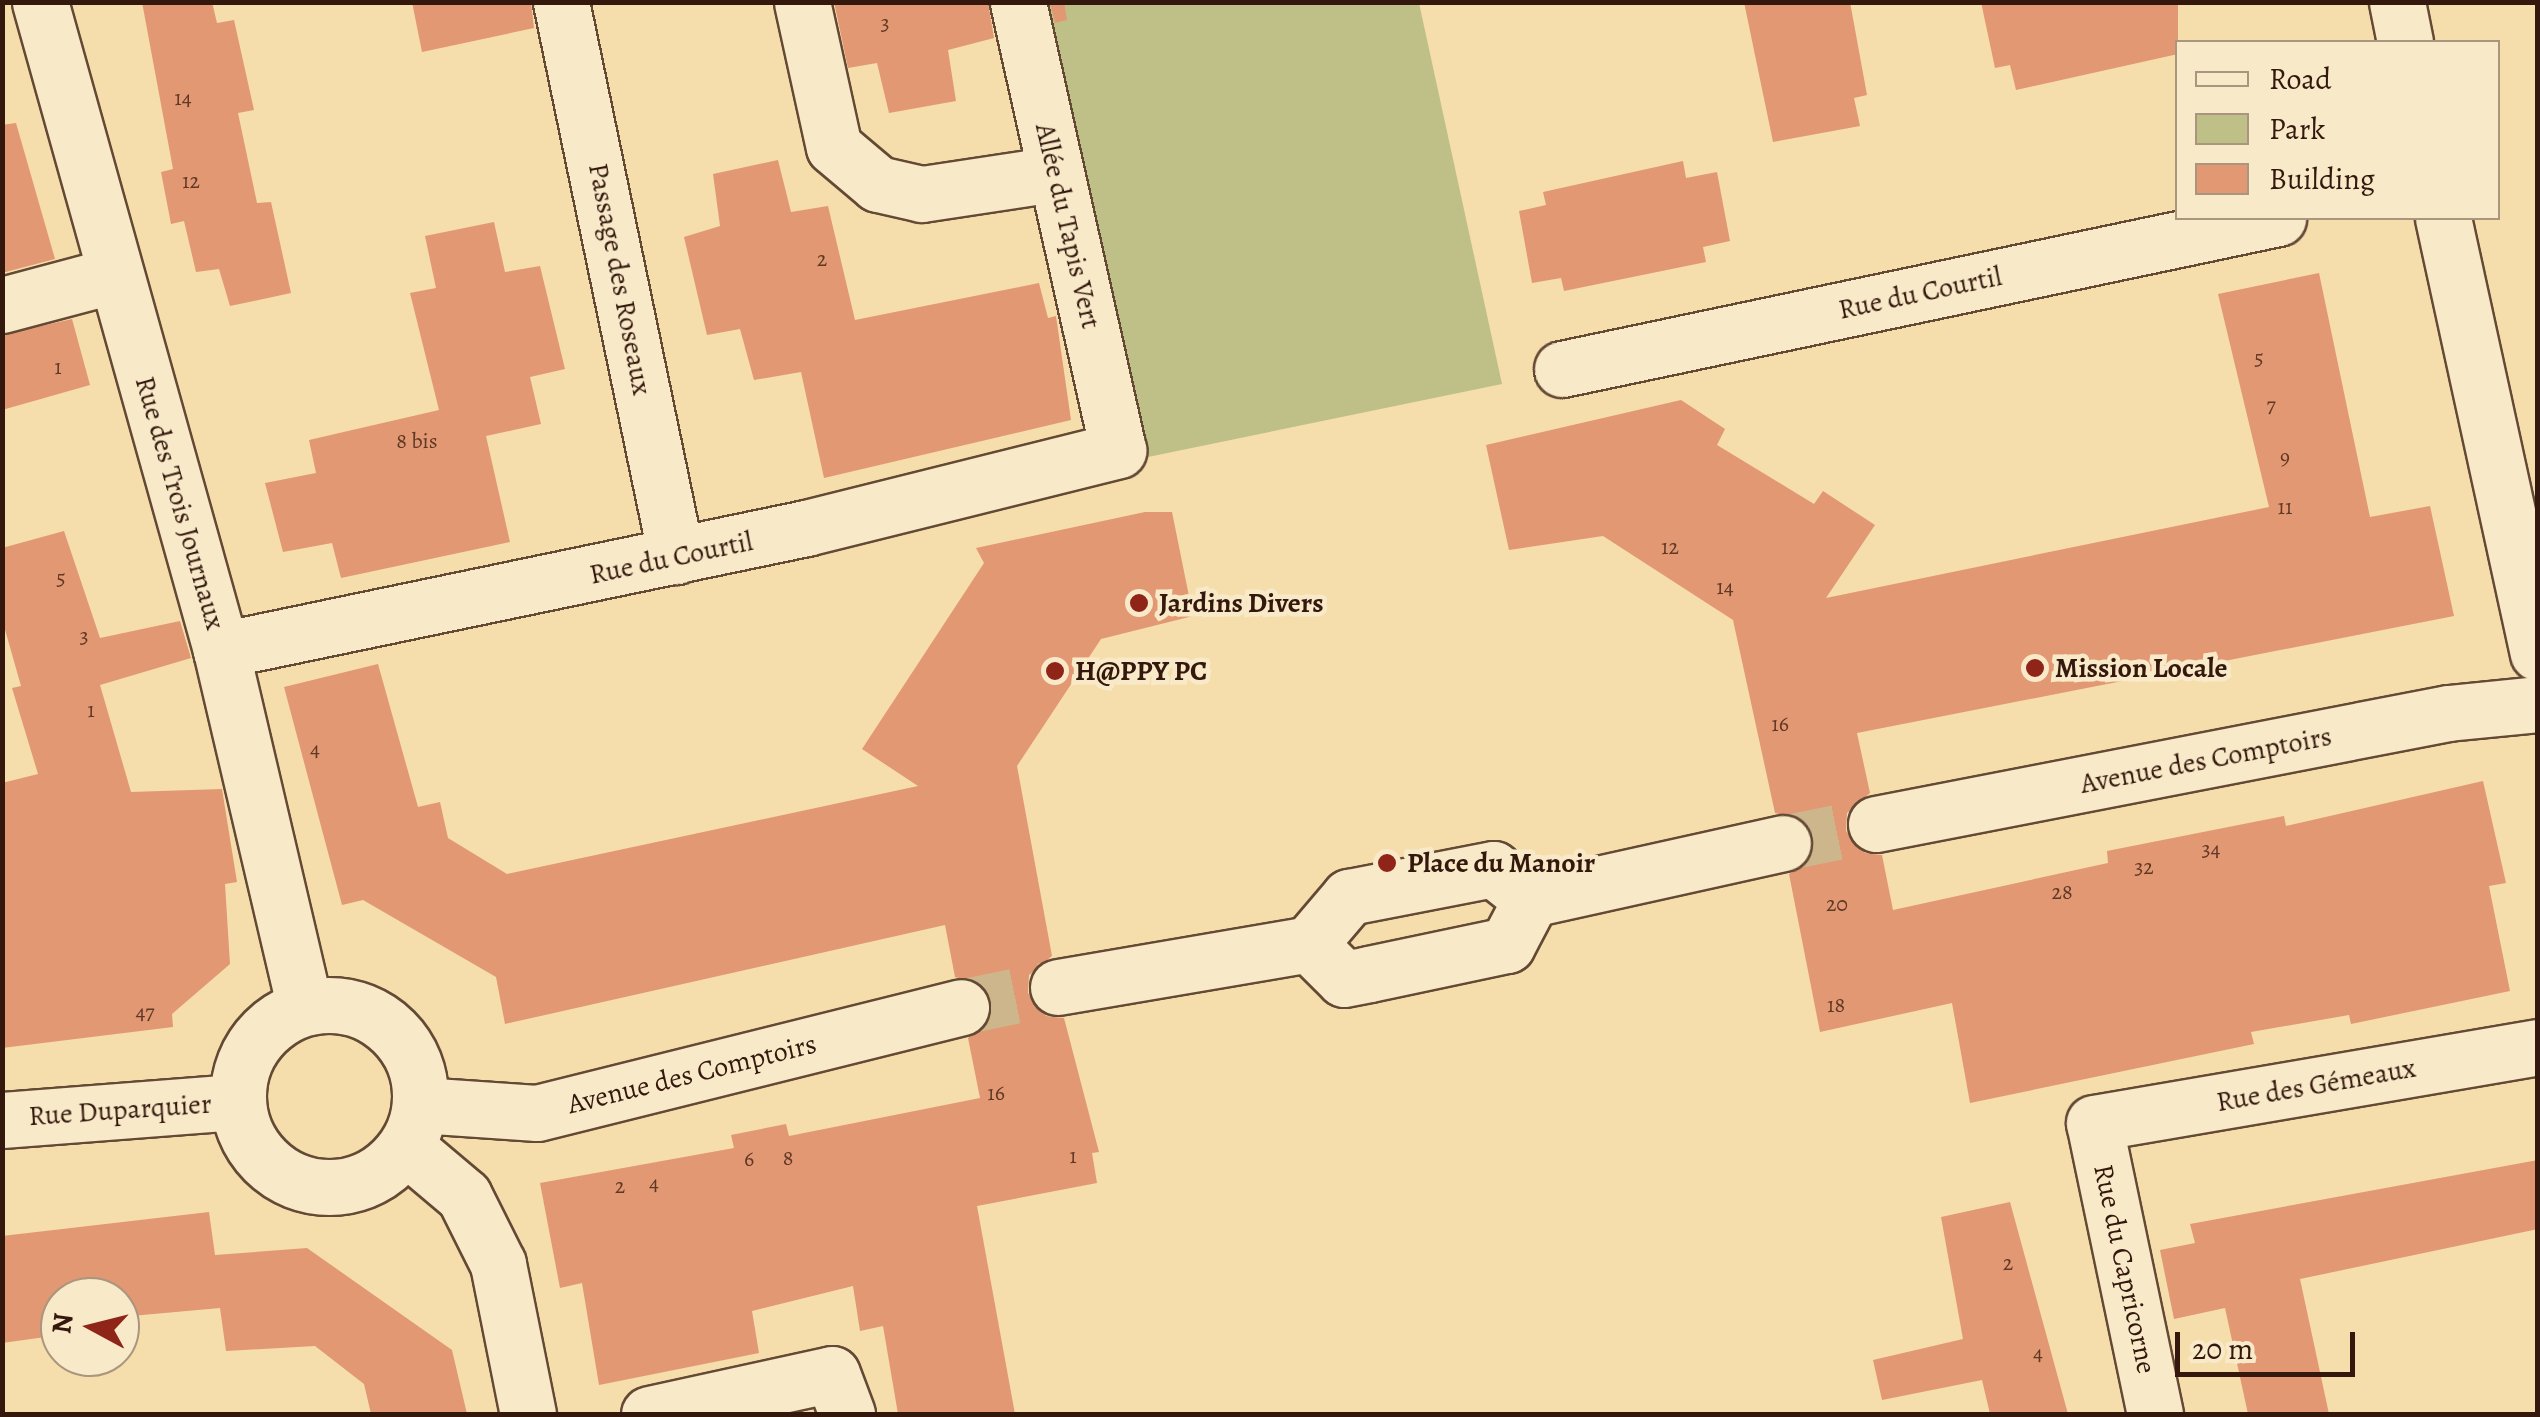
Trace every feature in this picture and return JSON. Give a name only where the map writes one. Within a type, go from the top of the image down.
[{"type":"street","name":"Rue des Trois Journaux","points":[[40,2],[222,650],[305,1008]]},
{"type":"street","name":"Passage des Roseaux","points":[[560,2],[676,556]]},
{"type":"street","points":[[802,2],[834,147],[878,184],[922,194],[1056,174]]},
{"type":"street","name":"Allée du Tapis Vert","points":[[1018,2],[1118,450]]},
{"type":"street","points":[[2397,2],[2406,40]]},
{"type":"street","name":"Rue du Courtil","points":[[1562,369],[2269,220]]},
{"type":"street","points":[[2443,220],[2538,653]]},
{"type":"street","points":[[2,305],[115,276]]},
{"type":"street","name":"Rue du Courtil","points":[[222,650],[676,556],[1118,450]]},
{"type":"street","name":"Avenue des Comptoirs","points":[[1876,824],[2448,713],[2538,704]]},
{"type":"street","points":[[1308,944],[1344,978],[1507,945],[1531,899],[1783,842]]},
{"type":"street","points":[[1058,987],[1308,944],[1350,897],[1492,869],[1531,899]]},
{"type":"street","points":[[334,1004],[388,1026],[418,1075],[413,1126],[361,1182],[306,1185],[258,1154],[237,1102],[254,1042],[305,1008],[334,1004]]},
{"type":"street","name":"Avenue des Comptoirs","points":[[413,1126],[537,1112],[961,1007]]},
{"type":"street","name":"Rue des Gémeaux","points":[[2094,1123],[2538,1047]]},
{"type":"street","name":"Rue Duparquier","points":[[2,1120],[237,1102]]},
{"type":"street","name":"Rue du Capricorne","points":[[2094,1123],[2156,1414]]},
{"type":"street","points":[[413,1126],[464,1196],[498,1264],[528,1414]]},
{"type":"street","points":[[649,1414],[832,1374],[847,1414]]},
{"type":"green space","points":[[1047,3],[1419,3],[1502,384],[1148,457]]},
{"type":"building","points":[[142,2],[212,2],[217,23],[234,20],[254,110],[238,113],[257,203],[271,202],[291,293],[230,306],[219,269],[196,272],[184,221],[171,224],[161,172],[173,169]]},
{"type":"building","points":[[412,2],[531,2],[534,28],[422,52]]},
{"type":"building","points":[[834,2],[988,2],[994,38],[948,50],[956,101],[889,113],[877,63],[848,68]]},
{"type":"building","points":[[1050,2],[1064,2],[1067,20],[1055,23]]},
{"type":"building","points":[[1744,2],[1850,2],[1867,95],[1854,98],[1860,126],[1773,142]]},
{"type":"building","points":[[1981,2],[2178,2],[2175,55],[2016,90],[2010,65],[1995,68]]},
{"type":"building","points":[[16,123],[55,259],[2,273],[2,125]]},
{"type":"building","points":[[778,160],[791,212],[828,206],[855,320],[1039,283],[1048,318],[1056,316],[1071,420],[824,478],[801,372],[754,380],[740,329],[707,335],[684,237],[720,226],[713,174]]},
{"type":"building","points":[[1683,161],[1686,178],[1717,172],[1730,241],[1703,247],[1706,262],[1564,291],[1561,278],[1532,283],[1519,211],[1546,205],[1543,192]]},
{"type":"building","points":[[494,222],[505,272],[540,266],[565,369],[530,377],[541,424],[486,436],[510,542],[341,578],[332,543],[283,552],[265,483],[316,473],[309,440],[439,410],[410,293],[436,288],[425,236]]},
{"type":"building","points":[[2319,273],[2370,517],[2430,506],[2454,616],[1857,733],[1870,793],[1847,813],[1846,831],[1865,853],[1882,855],[1893,910],[2108,863],[2107,851],[2284,816],[2286,826],[2483,781],[2506,883],[2489,886],[2510,991],[2351,1024],[2349,1015],[2251,1032],[2254,1044],[1970,1103],[1952,1003],[1820,1032],[1789,874],[1805,865],[1814,837],[1805,821],[1775,813],[1733,620],[1603,536],[1509,550],[1486,445],[1681,400],[1725,429],[1717,445],[1814,504],[1823,491],[1875,525],[1826,598],[2269,507],[2218,294]]},
{"type":"building","points":[[72,319],[90,385],[2,410],[2,335]]},
{"type":"building","points":[[1145,512],[1172,512],[1193,616],[1101,639],[1017,766],[1052,956],[1029,975],[1028,993],[1046,1016],[1064,1018],[1099,1152],[1092,1153],[1097,1183],[977,1206],[1015,1414],[898,1414],[883,1326],[860,1331],[853,1286],[752,1311],[759,1353],[599,1385],[582,1283],[560,1288],[540,1183],[734,1148],[731,1135],[786,1124],[789,1136],[980,1098],[968,1038],[991,1016],[991,998],[983,985],[955,977],[945,925],[505,1024],[496,977],[363,900],[342,905],[284,687],[378,664],[418,807],[440,802],[448,838],[507,874],[918,786],[862,749],[984,563],[976,548]]},
{"type":"building","points":[[64,531],[100,638],[180,621],[191,658],[100,685],[131,792],[222,789],[237,882],[225,884],[230,964],[172,1014],[173,1027],[2,1048],[2,783],[38,774],[12,688],[21,686],[2,619],[2,548]]},
{"type":"building","points":[[2538,1160],[2538,1229],[2300,1279],[2329,1414],[2248,1414],[2225,1308],[2174,1319],[2160,1250],[2195,1243],[2190,1224]]},
{"type":"building","points":[[2010,1202],[2068,1414],[1990,1414],[1982,1380],[1882,1400],[1873,1360],[1963,1339],[1941,1217]]},
{"type":"building","points":[[209,1212],[215,1255],[307,1248],[452,1350],[467,1414],[371,1414],[364,1384],[315,1346],[226,1351],[220,1308],[140,1315],[140,1277],[40,1277],[40,1338],[2,1343],[2,1236]]},
{"type":"tunnel","points":[[1783,843],[1876,824]]},
{"type":"tunnel","points":[[961,1007],[1058,987]]},
{"type":"place","name":"Jardins Divers","points":[[1139,603]]},
{"type":"place","name":"Mission Locale","points":[[2035,668]]},
{"type":"place","name":"H@PPY PC","points":[[1055,671]]},
{"type":"place","name":"Place du Manoir","points":[[1387,863]]}]
